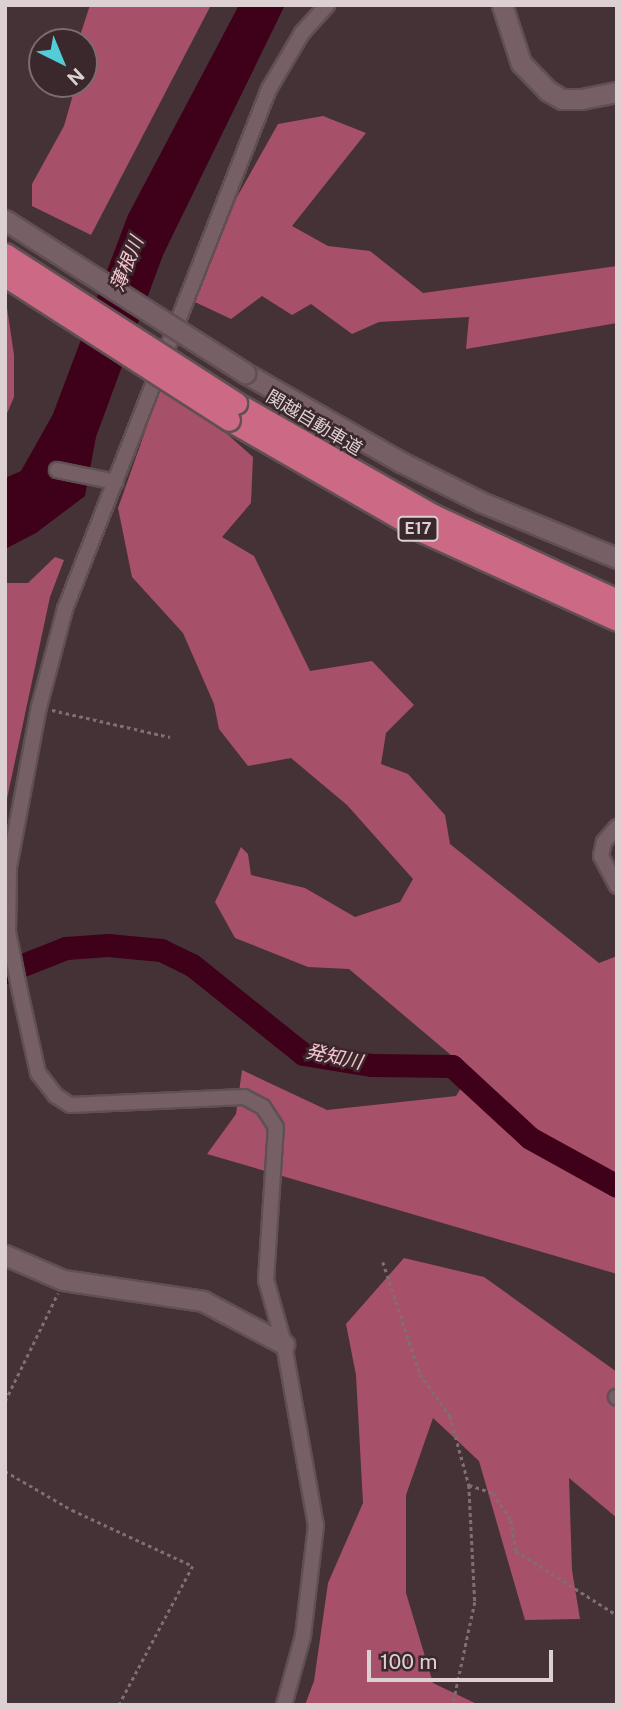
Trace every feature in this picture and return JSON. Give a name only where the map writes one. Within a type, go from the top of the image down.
[{"type":"highway","name":"関越自動車道","points":[[5,254],[232,412],[433,515],[617,600]]},
{"type":"highway","name":"関越自動車道","points":[[5,276],[232,412],[424,532],[617,620]]},
{"type":"street","points":[[284,1705],[303,1636],[316,1526],[284,1344],[266,1280],[276,1127],[271,1117],[255,1100],[244,1097],[70,1105],[62,1101],[38,1073],[8,932],[9,867],[39,707],[65,609],[269,89],[302,33],[327,5]]},
{"type":"street","points":[[502,5],[521,63],[548,92],[562,99],[581,99],[617,92]]},
{"type":"street","points":[[5,220],[245,373],[401,462],[481,502],[617,558]]},
{"type":"street","points":[[57,470],[116,482]]},
{"type":"street","points":[[617,828],[604,842],[601,856],[617,887]]},
{"type":"street","points":[[5,1255],[63,1280],[194,1298],[284,1344]]},
{"type":"path","points":[[39,707],[170,737]]},
{"type":"path","points":[[383,1262],[420,1374],[450,1416],[469,1485],[474,1529],[475,1602],[453,1705]]},
{"type":"path","points":[[5,1401],[63,1280]]},
{"type":"path","points":[[5,1471],[72,1510],[193,1566],[119,1705]]},
{"type":"path","points":[[469,1485],[493,1493],[511,1520],[516,1551],[617,1615]]},
{"type":"shaded area","points":[[90,5],[211,5],[91,235],[32,206],[32,184],[64,126],[72,98],[98,98],[98,28],[83,28]]},
{"type":"shaded area","points":[[323,116],[366,133],[292,226],[328,246],[370,251],[423,293],[617,266],[617,323],[466,349],[469,317],[379,322],[352,334],[311,304],[292,315],[262,296],[231,319],[195,302],[237,197],[278,124]]},
{"type":"shaded area","points":[[5,294],[14,355],[14,397],[5,418]]},
{"type":"shaded area","points":[[164,378],[253,457],[251,503],[222,537],[254,556],[310,671],[372,661],[414,705],[386,733],[381,764],[408,774],[445,815],[450,844],[599,963],[617,956],[617,1274],[207,1154],[236,1114],[242,1070],[327,1110],[456,1096],[471,1072],[349,969],[308,967],[235,938],[215,902],[241,847],[248,854],[251,875],[305,888],[355,917],[400,902],[413,879],[347,805],[291,758],[248,766],[219,729],[214,704],[183,633],[132,577],[118,508]]},
{"type":"shaded area","points":[[55,557],[64,560],[50,597],[5,808],[5,583],[28,583]]},
{"type":"shaded area","points":[[404,1258],[484,1277],[617,1372],[617,1518],[569,1478],[572,1570],[580,1619],[525,1620],[479,1461],[433,1418],[406,1495],[406,1593],[433,1683],[479,1705],[305,1705],[314,1681],[328,1583],[363,1503],[356,1375],[346,1324]]},
{"type":"water","name":"薄根川","points":[[239,5],[285,5],[163,255],[96,437],[85,496],[36,533],[5,549],[5,478],[21,471],[53,414],[128,215]]},
{"type":"waterway","name":"発知川","points":[[5,972],[66,948],[108,945],[161,950],[192,965],[303,1054],[372,1065],[452,1066],[530,1138],[617,1186]]}]
